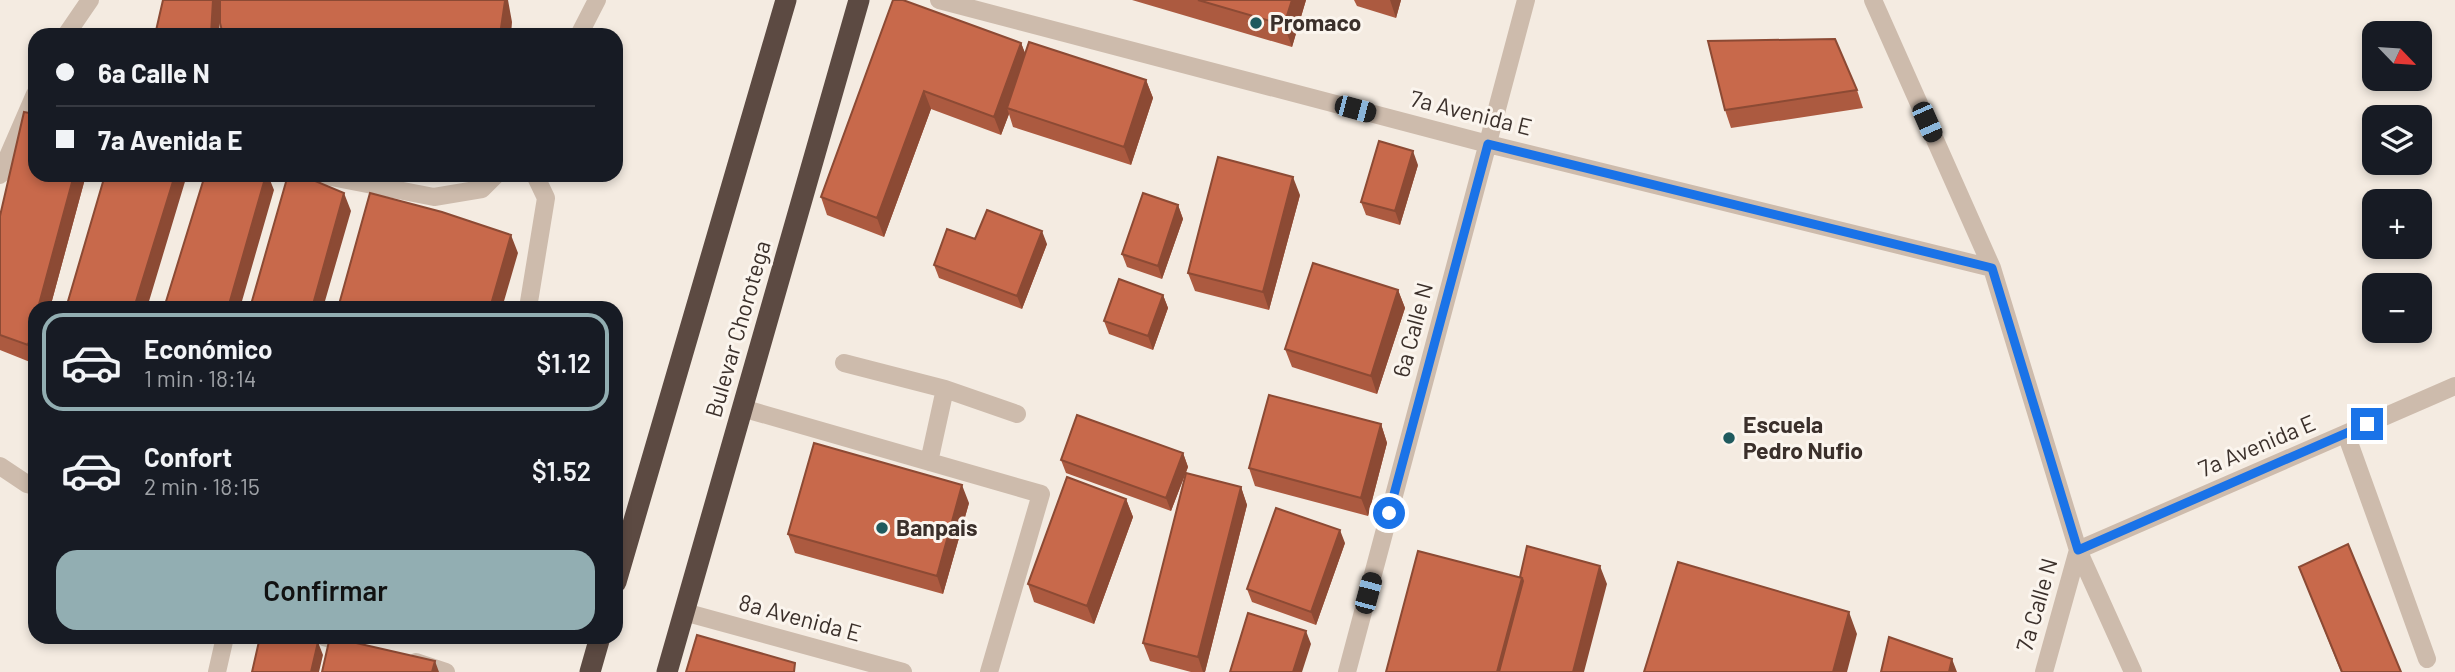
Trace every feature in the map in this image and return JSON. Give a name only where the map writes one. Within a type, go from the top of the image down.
[{"type":"highway","name":"Bulevar Chorotega","points":[[623,558],[786,0]]},
{"type":"highway","name":"Bulevar Chorotega","points":[[667,672],[859,0]]},
{"type":"highway","points":[[590,672],[598,644]]},
{"type":"street","points":[[71,28],[90,0]]},
{"type":"street","points":[[583,28],[597,0]]},
{"type":"street","name":"6a Calle N","points":[[1347,672],[1526,0]]},
{"type":"street","points":[[1873,0],[1992,268],[2078,550],[2133,672]]},
{"type":"street","name":"7a Avenida E","points":[[950,1],[1488,144],[1992,268]]},
{"type":"street","points":[[0,175],[28,110]]},
{"type":"street","points":[[357,182],[434,197],[482,189],[489,182]]},
{"type":"street","points":[[529,301],[546,198],[538,182]]},
{"type":"street","points":[[845,363],[945,389],[1017,414]]},
{"type":"street","name":"7a Avenida E","points":[[2078,550],[2455,386]]},
{"type":"street","points":[[929,462],[945,389]]},
{"type":"street","points":[[742,408],[1041,494],[989,672]]},
{"type":"street","points":[[2346,434],[2427,659]]},
{"type":"street","points":[[0,466],[28,484]]},
{"type":"street","name":"7a Calle N","points":[[2044,672],[2078,550]]},
{"type":"street","name":"8a Avenida E","points":[[684,612],[892,671]]},
{"type":"street","points":[[217,672],[223,644]]},
{"type":"street","points":[[349,644],[363,648]]},
{"type":"street","points":[[402,658],[446,672]]},
{"type":"building","points":[[163,0],[213,0],[211,28],[157,28]]},
{"type":"building","points":[[220,0],[505,1],[501,28],[221,28]]},
{"type":"building","points":[[893,0],[903,0],[1021,43],[994,117],[924,91],[877,218],[821,197]]},
{"type":"building","points":[[1198,0],[1292,0],[1284,25]]},
{"type":"building","points":[[1835,39],[1857,90],[1725,110],[1708,41]]},
{"type":"building","points":[[1029,42],[1146,80],[1124,147],[1007,108]]},
{"type":"building","points":[[24,112],[28,113],[28,182],[72,182],[40,301],[28,301],[28,345],[0,335],[0,216]]},
{"type":"building","points":[[1379,141],[1413,151],[1395,211],[1361,202]]},
{"type":"building","points":[[1218,157],[1293,177],[1263,292],[1188,273]]},
{"type":"building","points":[[103,182],[173,182],[136,301],[68,301]]},
{"type":"building","points":[[203,182],[264,182],[230,301],[166,301]]},
{"type":"building","points":[[286,182],[318,182],[344,193],[314,301],[252,301]]},
{"type":"building","points":[[370,193],[442,212],[511,235],[492,301],[340,301]]},
{"type":"building","points":[[1143,193],[1178,205],[1158,266],[1122,254]]},
{"type":"building","points":[[987,210],[1042,231],[1017,296],[934,265],[947,229],[975,239]]},
{"type":"building","points":[[1313,263],[1398,290],[1371,376],[1285,349]]},
{"type":"building","points":[[1119,279],[1163,295],[1148,336],[1104,321]]},
{"type":"building","points":[[1269,395],[1381,424],[1361,498],[1249,468]]},
{"type":"building","points":[[1077,415],[1183,453],[1166,498],[1061,460]]},
{"type":"building","name":"Banpais","points":[[814,443],[962,485],[937,576],[788,534]]},
{"type":"building","points":[[1186,473],[1241,487],[1198,657],[1143,643]]},
{"type":"building","points":[[1067,477],[1126,499],[1087,606],[1028,584]]},
{"type":"building","points":[[1276,508],[1340,530],[1311,612],[1247,589]]},
{"type":"building","points":[[2348,544],[2401,672],[2342,672],[2299,567]]},
{"type":"building","points":[[1527,546],[1600,566],[1573,672],[1499,672],[1523,581],[1520,577]]},
{"type":"building","points":[[1418,551],[1522,578],[1497,672],[1386,672]]},
{"type":"building","points":[[1678,562],[1849,612],[1833,672],[1644,672]]},
{"type":"building","points":[[1248,613],[1306,631],[1293,672],[1230,672]]},
{"type":"building","points":[[697,635],[795,663],[794,672],[686,672]]},
{"type":"building","points":[[1889,637],[1952,659],[1949,672],[1881,672]]},
{"type":"building","points":[[258,644],[318,644],[311,672],[252,672]]},
{"type":"building","points":[[328,644],[361,644],[435,661],[432,672],[322,672]]},
{"type":"place","name":"Promaco","points":[[1256,23]]},
{"type":"place","name":"Escuela Pedro Nufio","points":[[1729,438]]},
{"type":"place","name":"Banpais","points":[[882,528]]},
{"type":"route","points":[[1389,513],[1488,144],[1992,268],[2078,550],[2367,424]]}]
